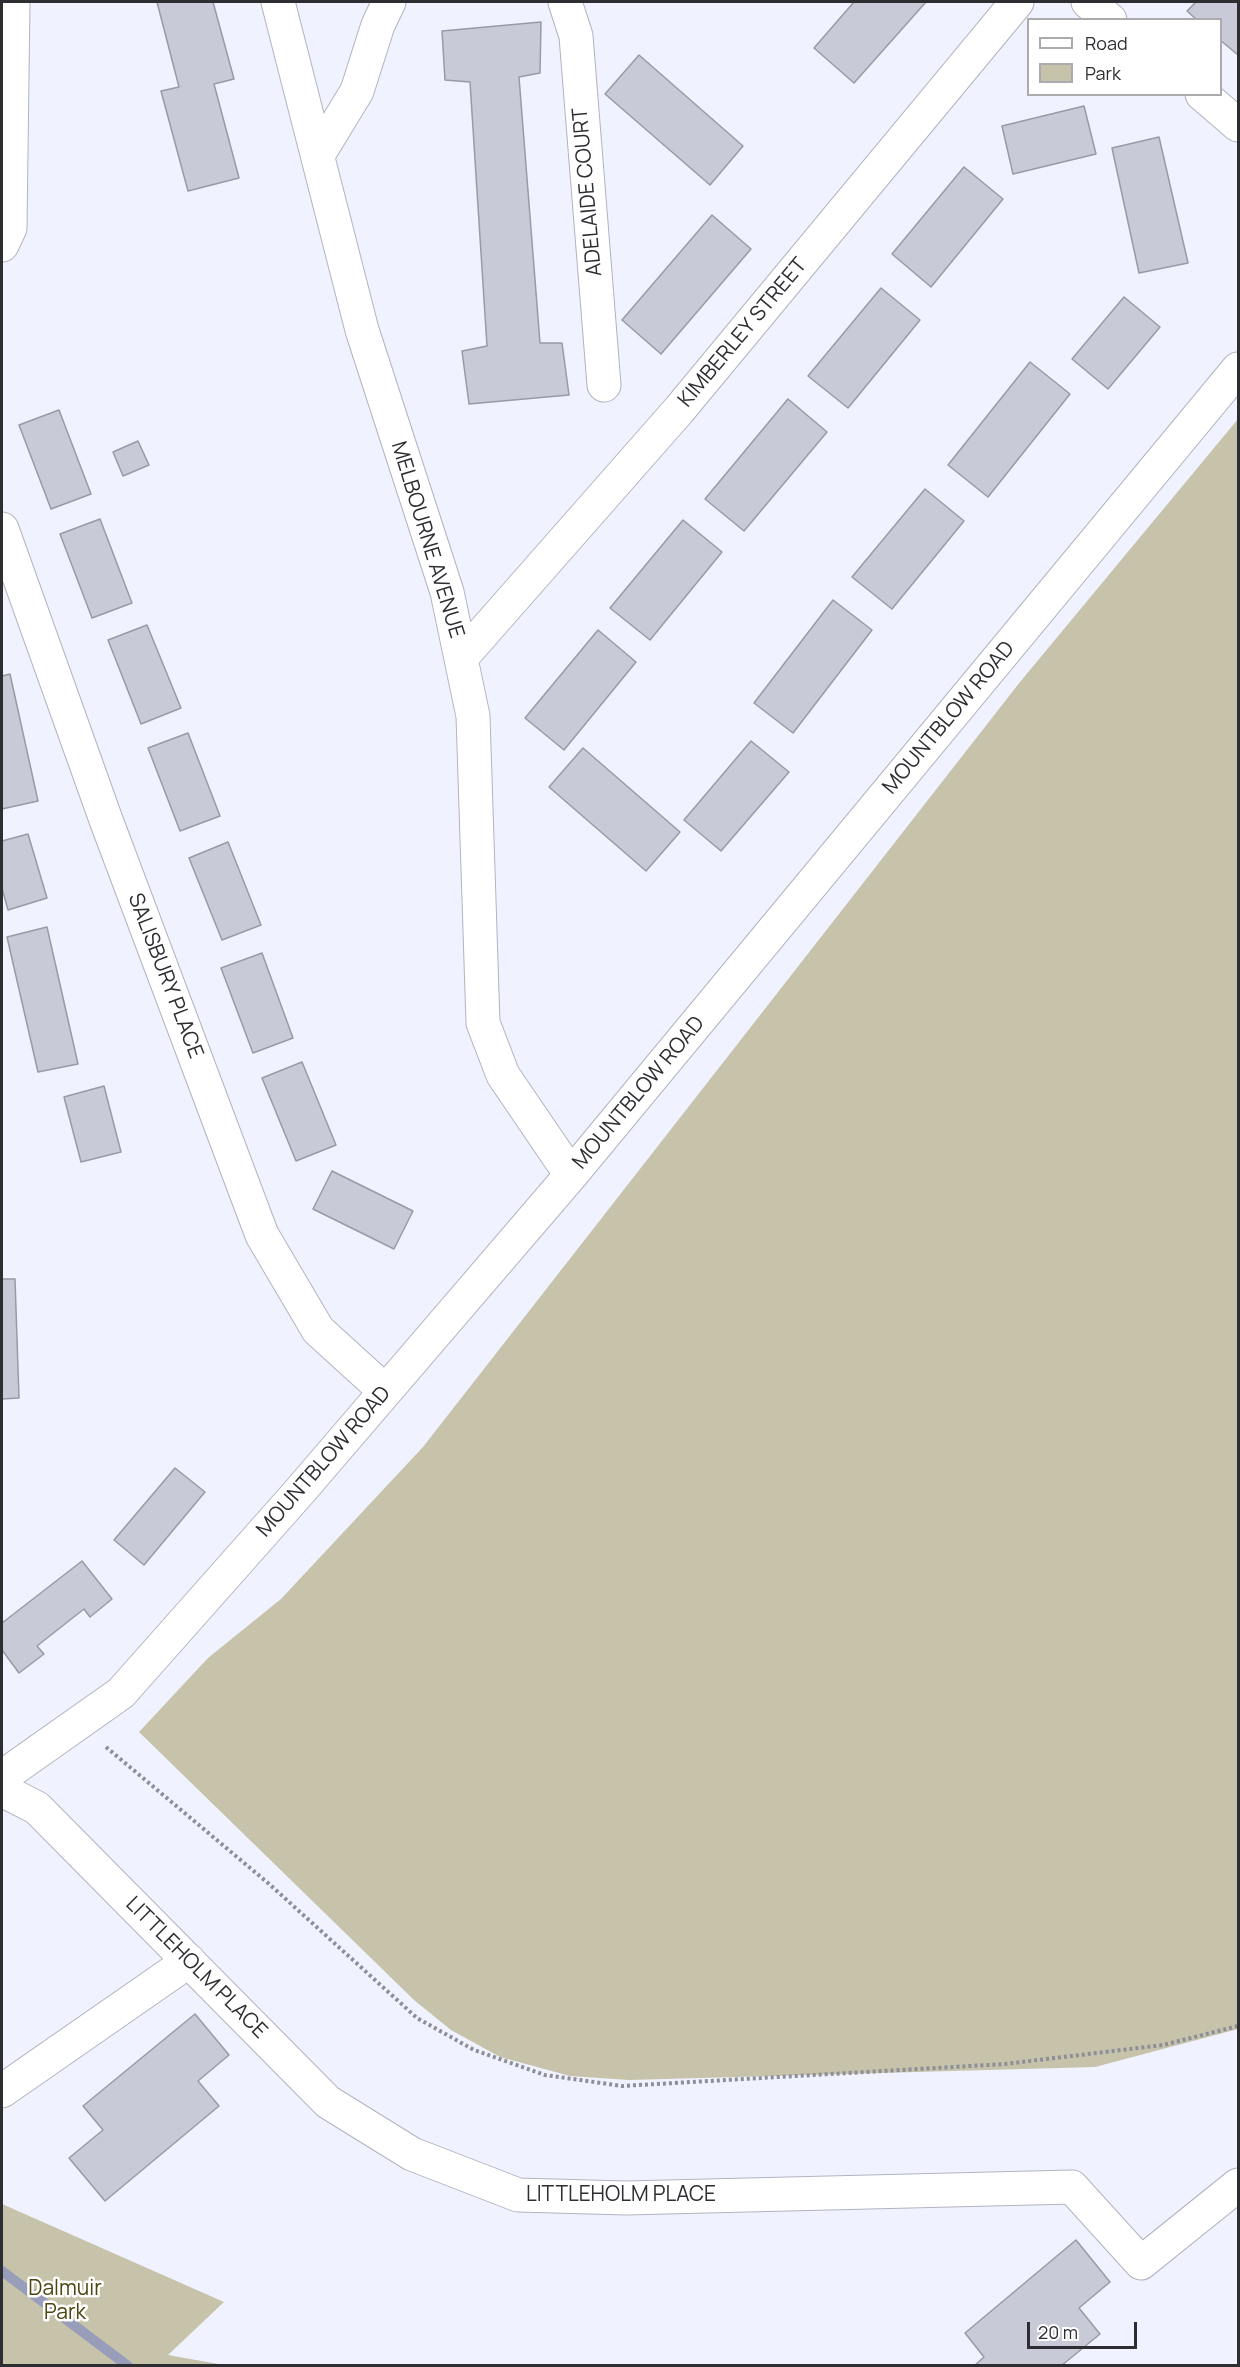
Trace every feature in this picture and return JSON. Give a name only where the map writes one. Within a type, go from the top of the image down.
[{"type":"street","points":[[2,245],[10,228],[13,2]]},
{"type":"street","name":"MELBOURNE AVENUE","points":[[278,2],[362,330],[447,592],[473,716],[483,1023],[503,1075],[571,1175]]},
{"type":"street","points":[[318,155],[357,91],[378,25],[389,2]]},
{"type":"street","name":"ADELAIDE COURT","points":[[566,2],[576,36],[604,384]]},
{"type":"street","name":"KIMBERLEY STREET","points":[[461,658],[679,410],[1017,2]]},
{"type":"street","points":[[1088,2],[1108,18]]},
{"type":"street","points":[[1204,96],[1239,125]]},
{"type":"street","name":"MOUNTBLOW ROAD","points":[[2,1777],[121,1693],[300,1491],[571,1175],[1239,369]]},
{"type":"street","name":"SALISBURY PLACE","points":[[2,529],[106,820],[262,1235],[318,1330],[385,1391]]},
{"type":"street","name":"LITTLEHOLM PLACE","points":[[2,1790],[37,1808],[327,2102],[412,2154],[518,2195],[626,2198],[1072,2187],[1141,2263],[1239,2185]]},
{"type":"street","points":[[2,2091],[189,1961]]},
{"type":"path","points":[[78,1723],[268,1883],[417,2018],[474,2050],[545,2075],[622,2086],[1005,2064],[1162,2045],[1239,2026]]},
{"type":"green space","points":[[1238,419],[1238,2029],[1095,2067],[629,2080],[570,2076],[500,2057],[451,2030],[414,2000],[139,1732],[208,1658],[281,1599],[423,1447],[1020,682]]},
{"type":"green space","name":"Dalmuir Park","points":[[2,2204],[224,2302],[168,2355],[224,2365],[2,2365]]},
{"type":"building","points":[[157,2],[213,2],[234,79],[214,84],[239,178],[188,191],[161,91],[179,87]]},
{"type":"building","points":[[854,2],[926,2],[854,83],[814,48]]},
{"type":"building","points":[[1196,2],[1238,2],[1238,55],[1222,42],[1222,18],[1195,18],[1187,11]]},
{"type":"building","points":[[541,22],[540,73],[519,77],[540,343],[562,343],[569,395],[469,404],[462,351],[487,346],[470,82],[445,80],[442,31]]},
{"type":"building","points":[[639,55],[743,146],[710,185],[605,94]]},
{"type":"building","points":[[1084,106],[1096,154],[1013,174],[1002,126]]},
{"type":"building","points":[[1159,137],[1188,263],[1139,273],[1112,148]]},
{"type":"building","points":[[964,167],[1003,199],[931,287],[892,254]]},
{"type":"building","points":[[712,215],[751,249],[661,354],[622,320]]},
{"type":"building","points":[[881,288],[920,320],[848,408],[808,376]]},
{"type":"building","points":[[1124,297],[1160,327],[1108,389],[1072,359]]},
{"type":"building","points":[[1030,362],[1070,394],[988,497],[948,465]]},
{"type":"building","points":[[788,399],[827,432],[744,531],[705,499]]},
{"type":"building","points":[[59,410],[91,494],[51,509],[19,425]]},
{"type":"building","points":[[138,441],[149,465],[123,476],[113,452]]},
{"type":"building","points":[[925,489],[964,521],[892,609],[852,577]]},
{"type":"building","points":[[100,519],[132,603],[92,618],[60,534]]},
{"type":"building","points":[[683,520],[722,552],[650,640],[610,608]]},
{"type":"building","points":[[833,600],[872,630],[793,733],[754,703]]},
{"type":"building","points":[[147,625],[181,708],[141,724],[108,640]]},
{"type":"building","points":[[598,630],[636,662],[564,750],[525,718]]},
{"type":"building","points":[[10,674],[38,801],[2,809],[2,676]]},
{"type":"building","points":[[188,733],[220,816],[180,831],[148,748]]},
{"type":"building","points":[[751,741],[789,772],[721,851],[684,820]]},
{"type":"building","points":[[583,748],[680,832],[646,871],[549,787]]},
{"type":"building","points":[[28,834],[47,898],[8,910],[2,888],[2,841]]},
{"type":"building","points":[[228,842],[261,925],[222,940],[189,858]]},
{"type":"building","points":[[47,927],[78,1064],[38,1072],[7,937]]},
{"type":"building","points":[[262,953],[293,1038],[253,1053],[221,968]]},
{"type":"building","points":[[302,1062],[336,1145],[296,1161],[262,1078]]},
{"type":"building","points":[[104,1086],[121,1152],[81,1162],[64,1097]]},
{"type":"building","points":[[332,1171],[413,1211],[394,1249],[313,1209]]},
{"type":"building","points":[[2,1279],[15,1279],[19,1398],[2,1399]]},
{"type":"building","points":[[175,1468],[205,1492],[144,1565],[114,1540]]},
{"type":"building","points":[[82,1561],[112,1599],[90,1617],[84,1609],[37,1646],[44,1654],[19,1673],[2,1650],[2,1623]]},
{"type":"building","points":[[195,2014],[229,2055],[198,2081],[219,2106],[105,2201],[69,2158],[103,2130],[83,2106]]},
{"type":"building","points":[[1076,2240],[1110,2282],[1079,2308],[1100,2334],[1061,2366],[974,2366],[984,2357],[965,2333]]},
{"type":"waterway","points":[[2,2271],[128,2366]]}]
